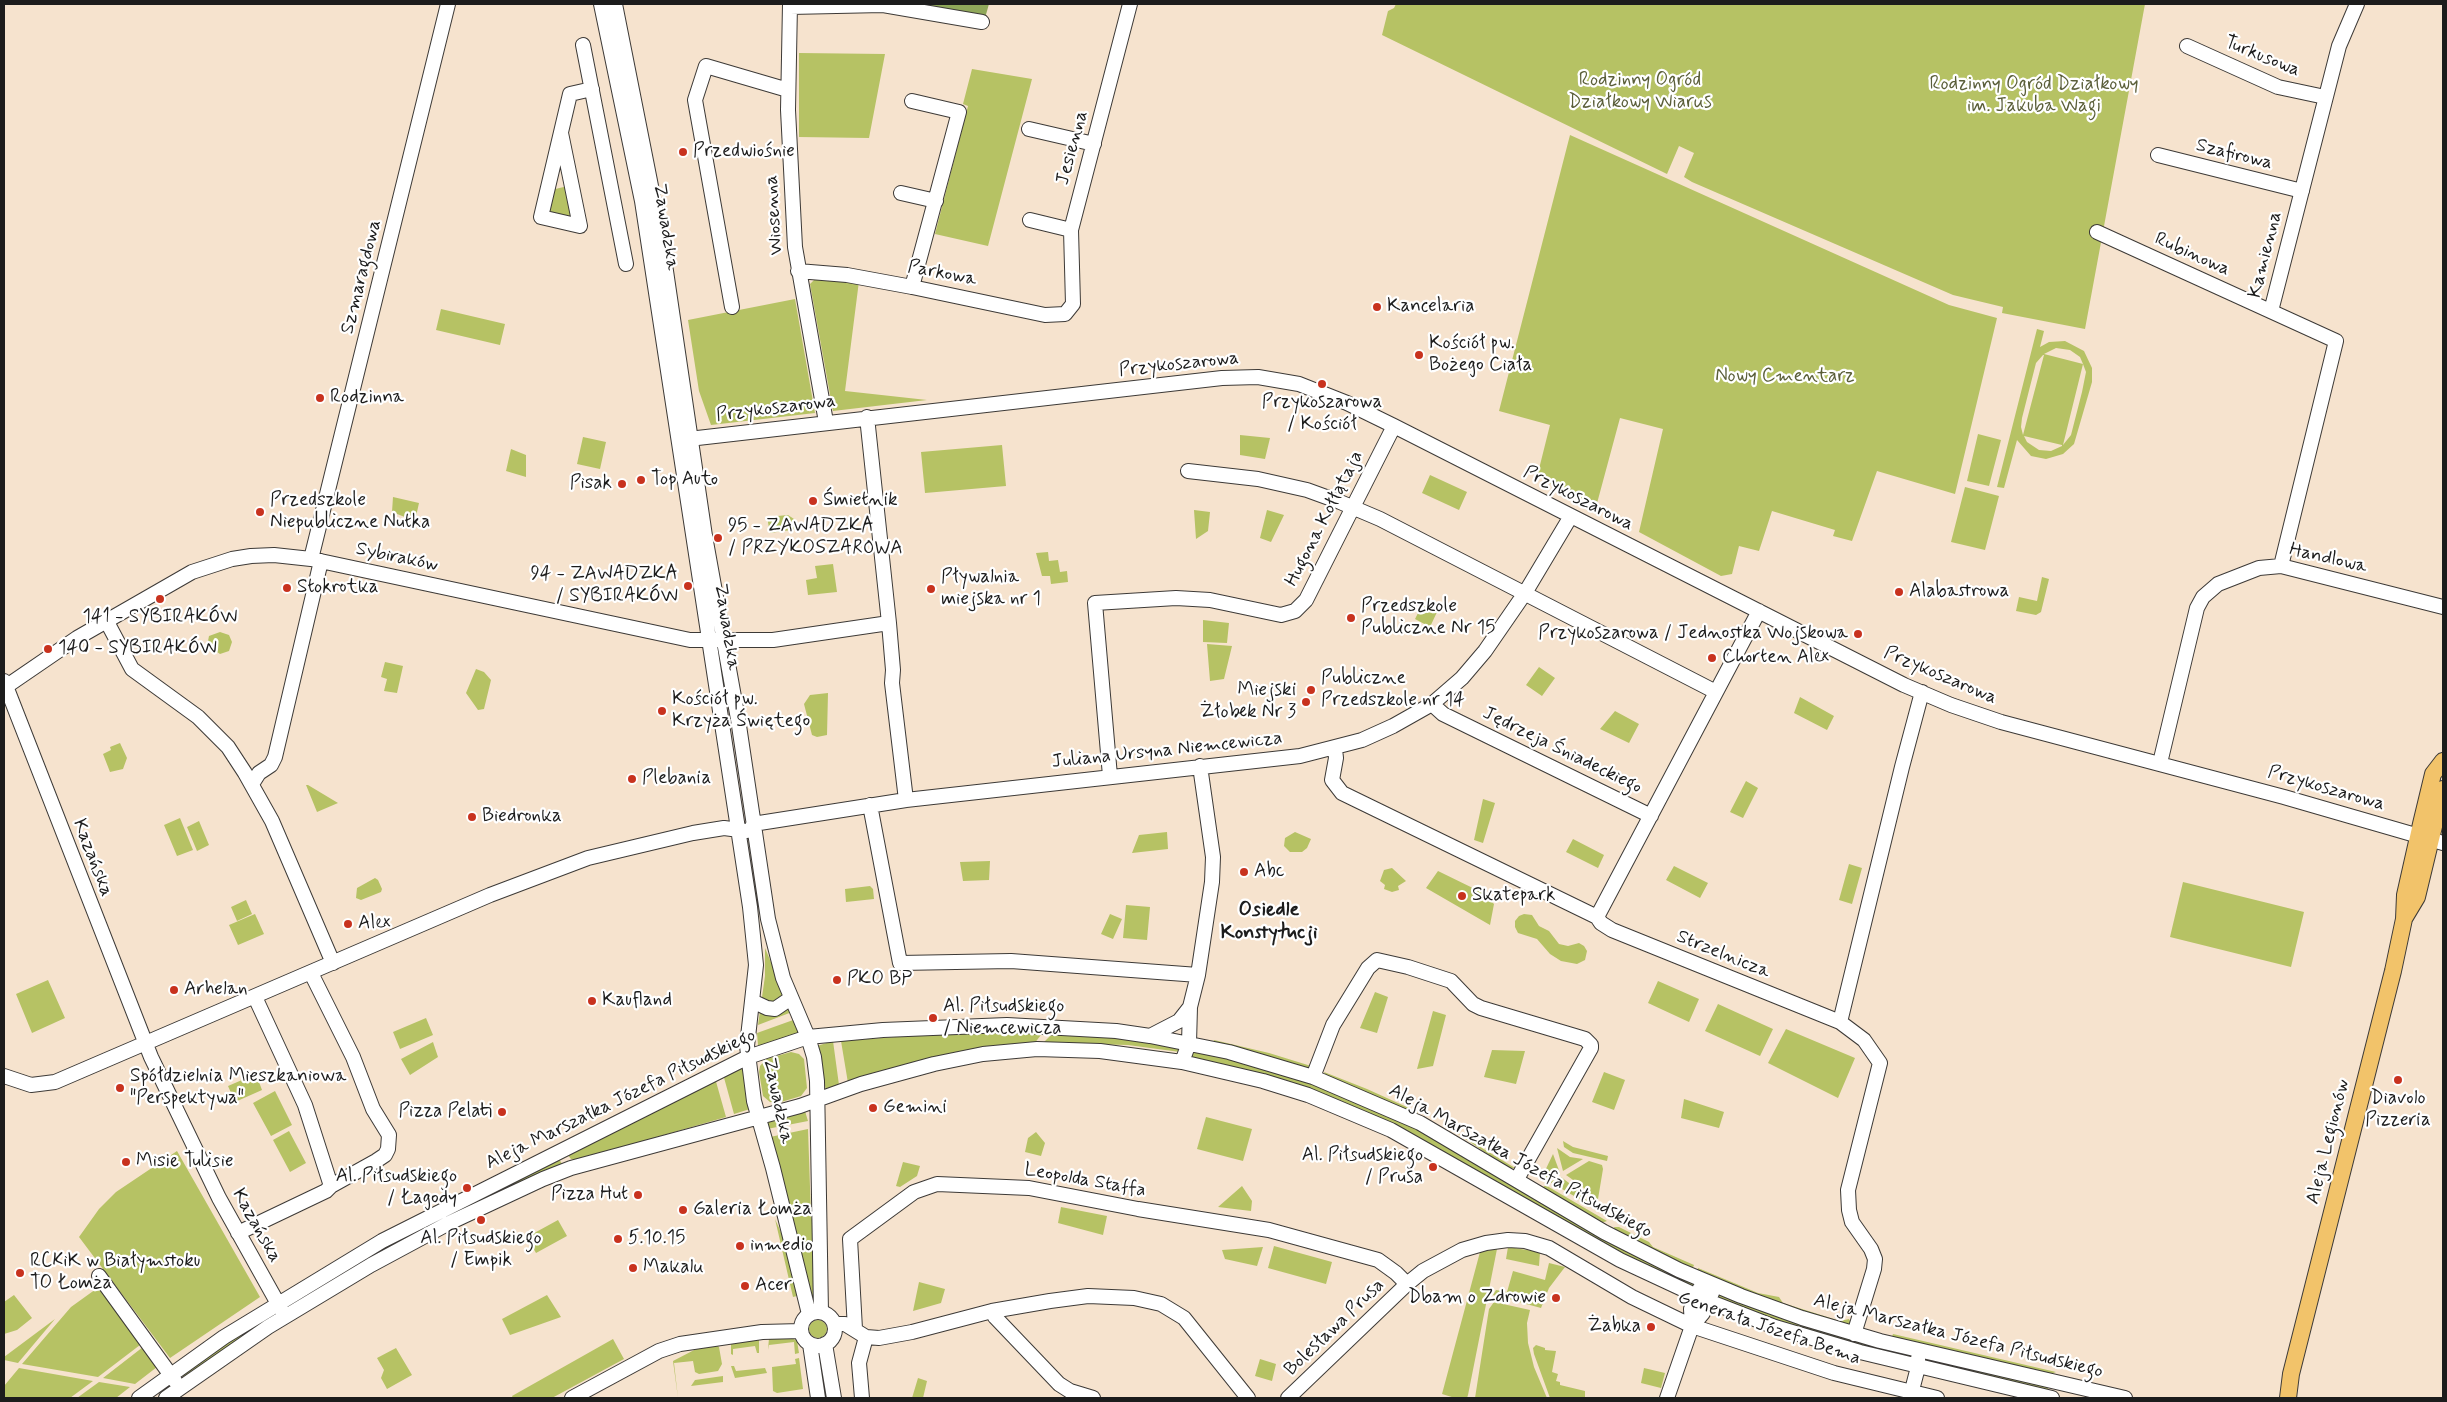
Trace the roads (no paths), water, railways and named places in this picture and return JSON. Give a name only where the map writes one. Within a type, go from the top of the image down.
[{"type":"main road","name":"Aleja Legionów","points":[[2431,839],[2433,774],[2443,761]]},
{"type":"main road","name":"Aleja Legionów","points":[[2288,1398],[2291,1374],[2394,971],[2404,919],[2416,897],[2443,789]]},
{"type":"main road","name":"Aleja Legionów","points":[[2280,1398],[2291,1374]]},
{"type":"street","name":"Szmaragdowa","points":[[252,776],[270,765],[275,757],[316,560],[448,4]]},
{"type":"street","name":"Zawadzka","points":[[601,4],[642,201],[686,439]]},
{"type":"street","name":"Zawadzka","points":[[615,4],[652,191],[716,641],[725,743],[756,951],[748,1057],[758,1118],[773,1168],[805,1317]]},
{"type":"street","name":"Jesienna","points":[[1073,304],[1071,230],[1130,4]]},
{"type":"street","name":"Kamienna","points":[[2281,566],[2336,341],[2271,311],[2338,46],[2357,4]]},
{"type":"street","points":[[790,5],[883,5],[982,22]]},
{"type":"street","name":"Wiosenna","points":[[790,5],[789,151],[798,271],[826,422]]},
{"type":"street","points":[[583,45],[626,264]]},
{"type":"street","name":"Turkusowa","points":[[2186,46],[2278,87],[2325,97]]},
{"type":"street","points":[[732,307],[695,100],[706,66],[788,90]]},
{"type":"street","points":[[561,133],[580,226],[541,217],[570,94],[592,89]]},
{"type":"street","points":[[912,101],[958,112],[912,286]]},
{"type":"street","points":[[1029,129],[1094,144]]},
{"type":"street","name":"Szafirowa","points":[[2158,155],[2302,190]]},
{"type":"street","points":[[901,193],[936,201]]},
{"type":"street","points":[[1030,220],[1071,230]]},
{"type":"street","name":"Rubinowa","points":[[2097,232],[2271,311]]},
{"type":"street","name":"Parkowa","points":[[798,271],[838,274],[912,286],[1055,316],[1065,314],[1073,304]]},
{"type":"street","name":"Przykoszarowa","points":[[686,439],[867,417],[1248,377],[1285,381],[1312,388],[1394,426],[1758,611],[1922,692],[1981,716],[2160,763],[2431,839]]},
{"type":"street","points":[[867,417],[894,670],[892,683],[906,800]]},
{"type":"street","name":"Hugona Kołłątaja","points":[[1110,776],[1095,603],[1154,598],[1198,598],[1273,614],[1289,614],[1299,609],[1306,600],[1394,426]]},
{"type":"street","points":[[1188,470],[1283,484],[1326,496],[1352,506],[1716,692]]},
{"type":"street","name":"Juliana Ursyna Niemcewicza","points":[[754,828],[870,805],[906,800],[1300,756],[1335,749],[1393,726],[1432,704],[1462,678],[1485,651],[1525,593],[1571,516]]},
{"type":"street","name":"Sybiraków","points":[[4,685],[106,620],[192,572],[232,559],[263,555],[316,560],[671,637],[716,641],[773,640],[889,623]]},
{"type":"street","name":"Handlowa","points":[[2160,763],[2200,601],[2208,591],[2226,580],[2259,568],[2281,566],[2443,607]]},
{"type":"street","name":"Jędrzeja Śniadeckiego","points":[[1597,917],[1758,611]]},
{"type":"street","points":[[106,620],[132,669],[198,717],[228,747],[252,776],[333,963]]},
{"type":"street","name":"Zawadzka","points":[[716,641],[738,719],[776,959],[808,1037],[814,1057],[818,1100],[805,1317]]},
{"type":"street","name":"Kazańska","points":[[4,685],[145,1043],[200,1162],[286,1316]]},
{"type":"street","points":[[1840,1022],[1922,692]]},
{"type":"street","name":"Jędrzeja Śniadeckiego","points":[[1432,704],[1443,714],[1651,816]]},
{"type":"street","points":[[722,721],[738,719]]},
{"type":"street","points":[[725,743],[742,741]]},
{"type":"street","name":"Strzelnicza","points":[[1335,749],[1336,758],[1332,780],[1342,793],[1597,917],[1601,923],[1618,933],[1840,1022],[1870,1047],[1878,1058],[1880,1068],[1848,1190],[1848,1204],[1852,1222],[1871,1249],[1875,1259],[1874,1269],[1854,1334]]},
{"type":"street","points":[[1182,1062],[1189,1043],[1190,1007],[1198,975],[1213,870],[1200,766]]},
{"type":"street","points":[[870,805],[900,963],[1011,961],[1198,975]]},
{"type":"street","points":[[4,1076],[23,1084],[46,1084],[255,997],[490,894],[588,858],[693,833],[754,828]]},
{"type":"street","points":[[1314,1077],[1332,1025],[1368,968],[1377,960],[1408,967],[1451,981],[1476,1006],[1586,1039],[1591,1048],[1517,1179]]},
{"type":"street","points":[[238,1233],[326,1191],[331,1186],[383,1157],[388,1149],[389,1138],[373,1109],[353,1057],[311,973]]},
{"type":"street","points":[[255,997],[305,1105],[331,1186]]},
{"type":"street","points":[[752,1001],[767,1008],[776,1009],[791,998]]},
{"type":"street","points":[[1150,1036],[1173,1025],[1190,1007]]},
{"type":"street","name":"Aleja Marszałka Józefa Piłsudskiego","points":[[139,1398],[170,1374],[278,1302],[428,1216],[748,1057],[808,1037],[883,1030],[1007,1025],[1116,1031],[1150,1036],[1229,1052],[1314,1077],[1420,1123],[1604,1232],[1709,1283],[1771,1307],[1854,1334],[2125,1398]]},
{"type":"street","name":"Aleja Marszałka Józefa Piłsudskiego","points":[[166,1398],[286,1316],[428,1234],[543,1179],[571,1168],[758,1118],[818,1100],[861,1084],[934,1064],[1004,1051],[1077,1049],[1182,1062],[1286,1087],[1375,1123],[1435,1154],[1620,1260],[1702,1299],[1808,1337],[1918,1367],[2052,1398]]},
{"type":"street","name":"Leopolda Staffa","points":[[843,1333],[850,1239],[914,1192],[937,1184],[1030,1188],[1138,1209],[1269,1230],[1378,1260],[1396,1272],[1407,1284]]},
{"type":"street","name":"Generała Józefa Bema","points":[[1407,1284],[1433,1266],[1468,1248],[1494,1241],[1525,1241],[1548,1248],[1632,1297],[1692,1326],[1790,1359],[1911,1395],[1937,1398]]},
{"type":"street","points":[[99,1276],[180,1388]]},
{"type":"street","points":[[1667,1398],[1692,1326],[1691,1309],[1702,1299],[1709,1283]]},
{"type":"street","name":"Bolesława Prusa","points":[[1288,1398],[1407,1284]]},
{"type":"street","points":[[810,1344],[843,1333],[871,1339],[895,1336],[992,1311],[1088,1296],[1134,1298],[1161,1304],[1191,1324],[1248,1398]]},
{"type":"street","points":[[992,1311],[995,1317],[1059,1384],[1070,1391],[1093,1398]]},
{"type":"street","points":[[572,1398],[668,1347],[692,1341],[762,1332],[805,1317],[827,1314],[843,1333],[859,1363],[862,1398]]},
{"type":"street","points":[[805,1317],[804,1339],[810,1344],[818,1398]]},
{"type":"street","points":[[834,1398],[832,1378],[835,1349],[843,1333]]},
{"type":"street","points":[[832,1378],[843,1333]]},
{"type":"street","points":[[1911,1395],[1918,1367],[1917,1350]]},
{"type":"place","name":"Przedwiośnie","points":[[683,152]]},
{"type":"place","name":"Kancelaria","points":[[1377,307]]},
{"type":"place","name":"Kościół pw. Bożego Ciała","points":[[1419,355]]},
{"type":"place","name":"Przykoszarowa / Kościół","points":[[1322,384]]},
{"type":"place","name":"Rodzinna","points":[[320,398]]},
{"type":"place","name":"Top Auto","points":[[641,480]]},
{"type":"place","name":"Pisak","points":[[622,484]]},
{"type":"place","name":"Śmietnik","points":[[813,501]]},
{"type":"place","name":"Przedszkole Niepubliczne Nutka","points":[[260,512]]},
{"type":"place","name":"95 - ZAWADZKA / PRZYKOSZAROWA","points":[[718,538]]},
{"type":"place","name":"94 - ZAWADZKA / SYBIRAKÓW","points":[[688,586]]},
{"type":"place","name":"Stokrotka","points":[[287,588]]},
{"type":"place","name":"Pływalnia miejska nr 1","points":[[931,589]]},
{"type":"place","name":"Alabastrowa","points":[[1899,592]]},
{"type":"place","name":"141 - SYBIRAKÓW","points":[[160,599]]},
{"type":"place","name":"Przedszkole Publiczne Nr 15","points":[[1351,618]]},
{"type":"place","name":"Przykoszarowa / Jednostka Wojskowa","points":[[1858,634]]},
{"type":"place","name":"140 - SYBIRAKÓW","points":[[48,649]]},
{"type":"place","name":"Chorten Alex","points":[[1712,658]]},
{"type":"place","name":"Publiczne Przedszkole nr 14","points":[[1311,690]]},
{"type":"place","name":"Miejski Żłobek Nr 3","points":[[1306,702]]},
{"type":"place","name":"Kościół pw. Krzyża Świętego","points":[[662,711]]},
{"type":"place","name":"Plebania","points":[[632,779]]},
{"type":"place","name":"Biedronka","points":[[472,817]]},
{"type":"place","name":"Abc","points":[[1244,872]]},
{"type":"place","name":"Skatepark","points":[[1462,896]]},
{"type":"place","name":"Alex","points":[[348,924]]},
{"type":"place","name":"PKO BP","points":[[837,980]]},
{"type":"place","name":"Arhelan","points":[[174,990]]},
{"type":"place","name":"Kaufland","points":[[592,1001]]},
{"type":"place","name":"Al. Piłsudskiego / Niemcewicza","points":[[933,1018]]},
{"type":"place","name":"Diavolo Pizzeria","points":[[2398,1080]]},
{"type":"place","name":"Spółdzielnia Mieszkaniowa \"Perspektywa\"","points":[[120,1088]]},
{"type":"place","name":"Gemini","points":[[873,1108]]},
{"type":"place","name":"Pizza Pelati","points":[[502,1112]]},
{"type":"place","name":"Misie Tulisie","points":[[126,1162]]},
{"type":"place","name":"Al. Piłsudskiego / Prusa","points":[[1433,1167]]},
{"type":"place","name":"Al. Piłsudskiego / Łagody","points":[[467,1188]]},
{"type":"place","name":"Pizza Hut","points":[[638,1195]]},
{"type":"place","name":"Galeria Łomża","points":[[683,1210]]},
{"type":"place","name":"Al. Piłsudskiego / Empik","points":[[481,1220]]},
{"type":"place","name":"5.10.15","points":[[618,1239]]},
{"type":"place","name":"inmedio","points":[[740,1246]]},
{"type":"place","name":"Makalu","points":[[633,1268]]},
{"type":"place","name":"RCKiK w Białymstoku TO Łomża","points":[[20,1273]]},
{"type":"place","name":"Acer","points":[[745,1286]]},
{"type":"place","name":"Dbam o Zdrowie","points":[[1556,1298]]},
{"type":"place","name":"Żabka","points":[[1651,1327]]},
{"type":"district","name":"Osiedle Konstytucji","points":[[1269,922]]},
{"type":"park label","name":"Rodzinny Ogród Działkowy Wiarus","points":[[1640,92]]},
{"type":"park label","name":"Rodzinny Ogród Działkowy im. Jakuba Wagi","points":[[2034,96]]},
{"type":"park label","name":"Nowy Cmentarz","points":[[1785,377]]}]
